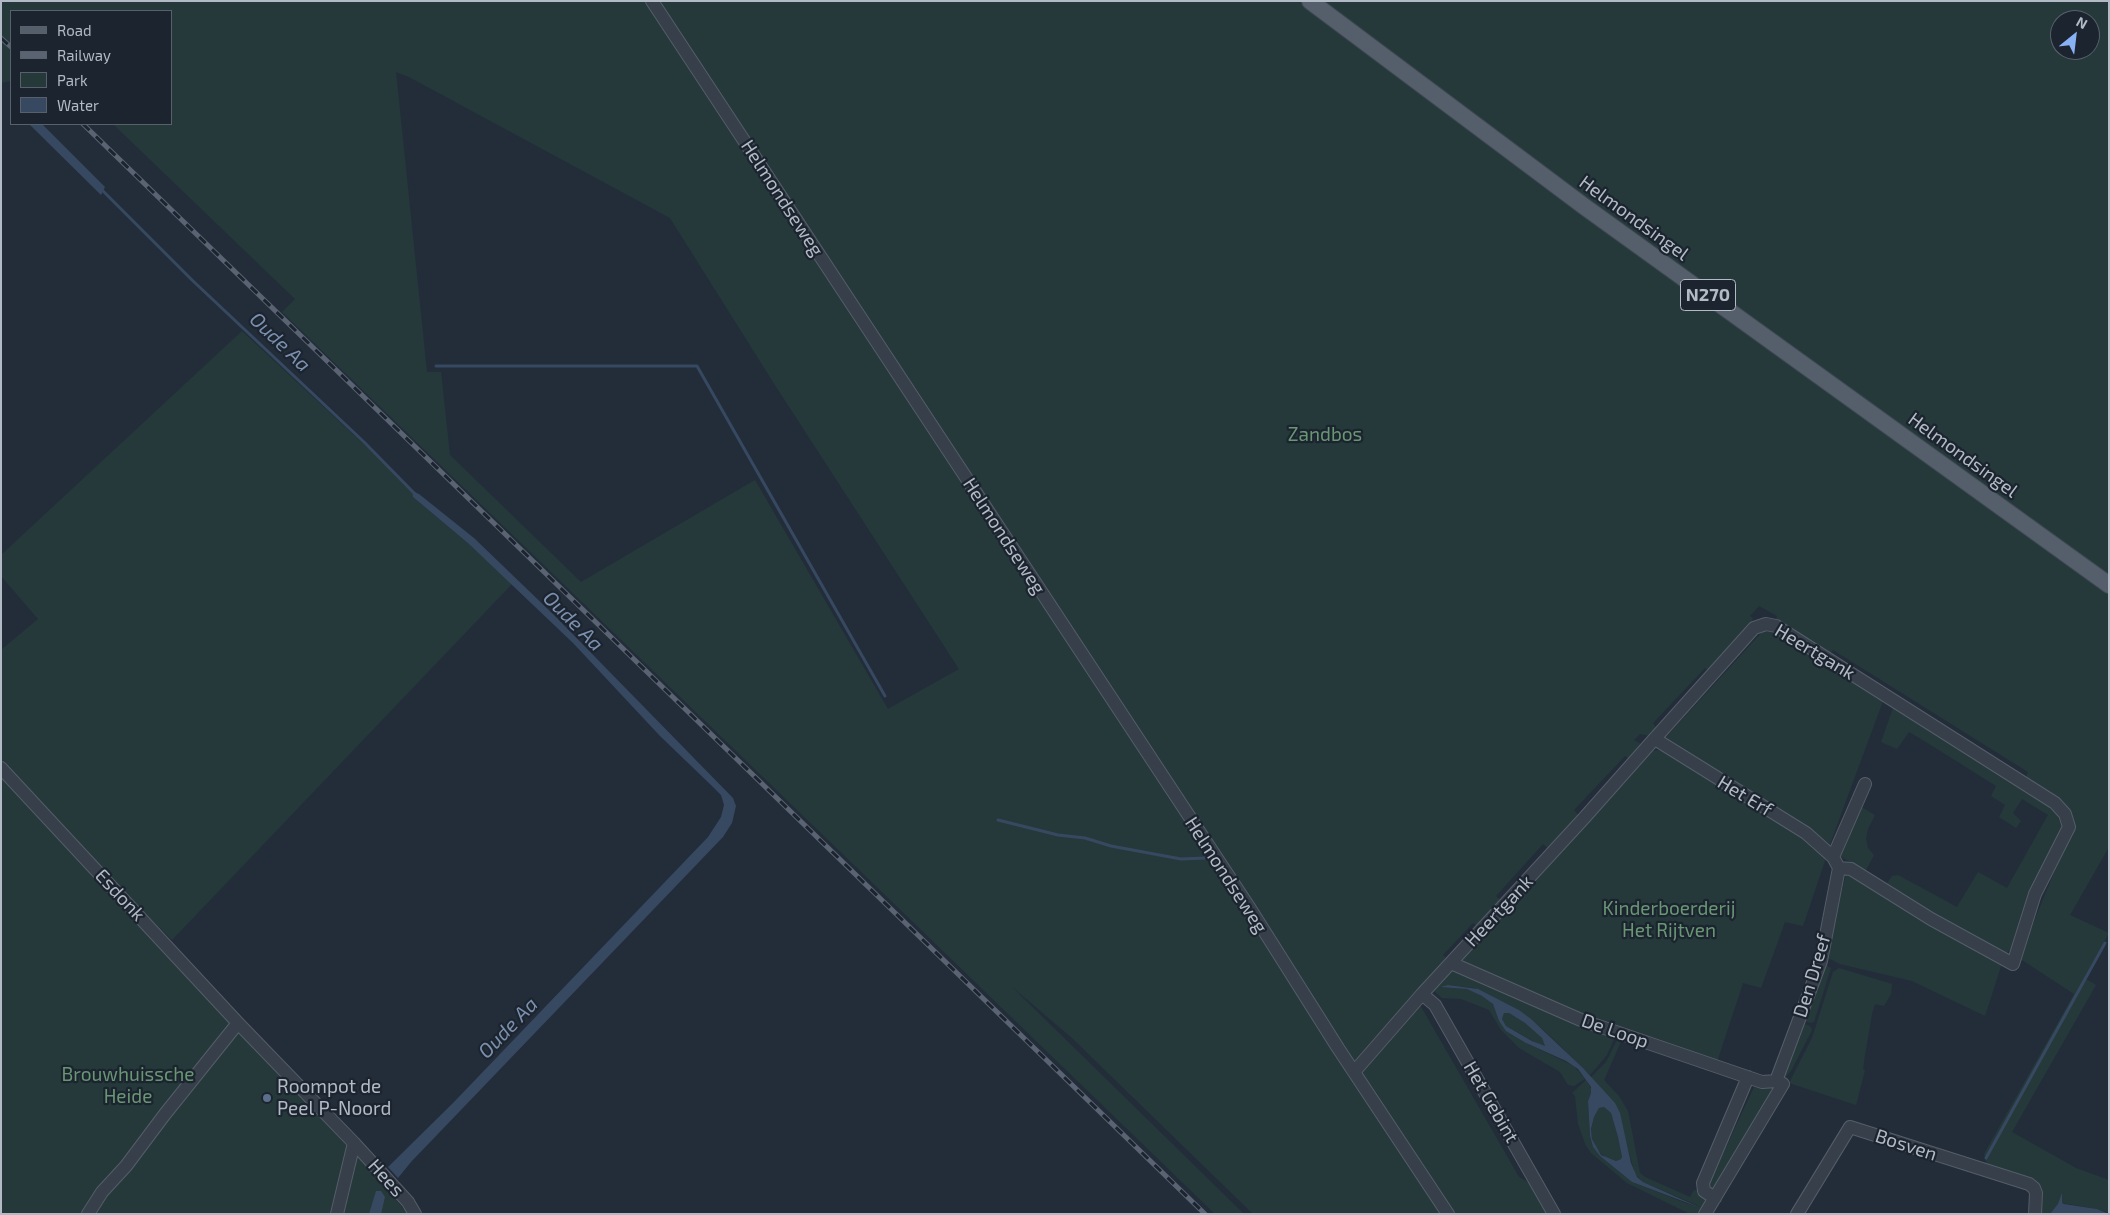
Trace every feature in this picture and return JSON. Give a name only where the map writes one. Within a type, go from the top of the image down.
[{"type":"main road","name":"Helmondsingel","points":[[1310,1],[1585,207],[2109,585]]},
{"type":"street","name":"Helmondseweg","points":[[652,1],[1249,907],[1354,1072],[1448,1214]]},
{"type":"street","name":"Heertgank","points":[[1452,963],[1754,628],[1766,624],[1776,626],[1871,686],[2055,803],[2065,814],[2069,826],[2035,894],[2013,964]]},
{"type":"street","name":"Het Erf","points":[[1655,739],[1806,833],[1836,862],[1851,869],[1931,919],[2013,964]]},
{"type":"street","name":"Esdonk","points":[[1,768],[238,1023]]},
{"type":"street","points":[[1836,862],[1865,784]]},
{"type":"street","name":"Den Dreef","points":[[1705,1214],[1780,1083],[1821,961],[1836,862]]},
{"type":"street","points":[[1354,1072],[1422,994],[1452,963]]},
{"type":"street","name":"De Loop","points":[[1452,963],[1581,1020],[1762,1082],[1780,1083]]},
{"type":"street","name":"Het Gebint","points":[[1422,994],[1435,1005],[1554,1214]]},
{"type":"street","points":[[88,1214],[102,1192],[126,1166],[238,1023]]},
{"type":"street","name":"Hees","points":[[238,1023],[408,1202],[415,1214]]},
{"type":"street","points":[[1715,1198],[1704,1191],[1703,1183],[1748,1077]]},
{"type":"street","name":"Bosven","points":[[1797,1214],[1850,1127],[2029,1184],[2034,1188],[2036,1194],[2035,1214]]},
{"type":"street","name":"Hees","points":[[337,1214],[354,1144]]},
{"type":"green space","name":"Zandbos","points":[[1,1],[2109,1],[2109,847],[2070,915],[2109,933],[2084,978],[2096,985],[2012,1132],[2076,1168],[2109,1180],[2109,1213],[2062,1203],[2050,1214],[2039,1214],[2040,1191],[1987,1165],[1984,1154],[2074,994],[2019,958],[2071,831],[2069,815],[2025,780],[2028,772],[1833,650],[1829,656],[1776,620],[1777,616],[1759,606],[1750,616],[1753,618],[1750,628],[1711,673],[1705,668],[1653,723],[1658,730],[1650,736],[1640,734],[1634,740],[1643,745],[1631,760],[1625,756],[1574,810],[1579,816],[1549,849],[1543,844],[1496,896],[1502,902],[1479,927],[1473,923],[1443,955],[1449,961],[1420,1005],[1519,1177],[1536,1187],[1552,1214],[1253,1214],[1072,1038],[1011,986],[1244,1214],[1215,1214],[282,312],[295,299],[114,125],[172,125],[172,10],[10,10],[10,81],[1,83]],"holes":[[[396,72],[409,77],[670,218],[773,382],[959,669],[888,709],[755,480],[581,582],[450,455],[441,372],[427,372]]]},
{"type":"green space","name":"Brouwhuissche Heide","points":[[242,331],[399,477],[412,491],[413,497],[469,544],[512,584],[172,940],[153,921],[408,1214],[1,1214],[1,650],[38,619],[1,576],[1,555]]},
{"type":"green space","points":[[1767,629],[1883,701],[1830,844],[1666,737],[1763,631]]},
{"type":"green space","points":[[1893,708],[2049,807],[2058,816],[2062,828],[2011,949],[2004,956],[1886,885],[1892,876],[1898,875],[1957,907],[1978,872],[2007,888],[2048,815],[2022,799],[2013,813],[2021,821],[2016,828],[1999,817],[2005,805],[1991,796],[1996,786],[1909,732],[1897,749],[1881,742]]},
{"type":"green space","name":"Kinderboerderij Het Rijtven","points":[[1653,751],[1663,751],[1799,834],[1827,855],[1803,926],[1785,922],[1761,988],[1743,983],[1717,1062],[1585,1016],[1468,967],[1462,959]]},
{"type":"green space","points":[[1856,804],[1875,815],[1868,829],[1866,839],[1868,848],[1874,855],[1865,872],[1840,856]]},
{"type":"green space","points":[[1847,871],[2002,963],[1985,1016],[1912,981],[1840,964],[1828,958],[1836,912]]},
{"type":"green space","points":[[1823,964],[1831,968],[1814,1022],[1811,1023],[1802,1020]]},
{"type":"green space","points":[[1839,968],[1892,984],[1891,994],[1884,1006],[1875,1004],[1872,1014],[1863,1069],[1865,1070],[1856,1105],[1789,1083],[1812,1038],[1833,972]]},
{"type":"green space","points":[[1456,971],[1601,1034],[1610,1037],[1612,1034],[1616,1035],[1607,1055],[1590,1075],[1548,1034],[1519,1010],[1474,988],[1448,985],[1440,987],[1467,989],[1490,1001],[1494,1006],[1499,1021],[1526,1043],[1574,1066],[1585,1079],[1574,1086],[1568,1085],[1560,1072],[1519,1048],[1501,1030],[1489,1010],[1461,999],[1442,998],[1433,990],[1450,972]]},
{"type":"green space","points":[[1504,1013],[1509,1013],[1525,1023],[1542,1038],[1545,1046],[1506,1026],[1502,1019]]},
{"type":"green space","points":[[1802,1023],[1810,1026],[1812,1030],[1791,1071],[1784,1079],[1782,1077]]},
{"type":"green space","points":[[1619,1036],[1623,1037],[1604,1080],[1619,1096],[1628,1111],[1640,1173],[1690,1197],[1694,1190],[1701,1191],[1709,1198],[1702,1214],[1690,1214],[1627,1183],[1591,1153],[1586,1146],[1578,1124],[1575,1096],[1572,1093],[1586,1080],[1592,1090],[1588,1101],[1590,1136],[1593,1147],[1600,1156],[1632,1182],[1688,1204],[1701,1207],[1643,1182],[1635,1174],[1617,1108],[1591,1077],[1606,1062]]},
{"type":"green space","points":[[1756,1083],[1774,1089],[1714,1194],[1706,1190]]},
{"type":"green space","points":[[1604,1107],[1611,1113],[1618,1137],[1622,1157],[1616,1161],[1605,1157],[1598,1151],[1592,1139],[1591,1129],[1594,1117],[1599,1108]]},
{"type":"water","points":[[30,125],[43,125],[105,187],[101,195]]},
{"type":"water","points":[[412,491],[419,494],[474,538],[555,616],[733,798],[736,806],[732,823],[723,837],[411,1162],[398,1178],[388,1167],[453,1103],[708,837],[721,817],[724,805],[721,795],[660,736],[573,643],[469,544],[413,497]]},
{"type":"water","points":[[1448,985],[1478,989],[1519,1010],[1531,1019],[1583,1068],[1615,1103],[1620,1113],[1631,1163],[1637,1177],[1643,1182],[1701,1208],[1632,1182],[1600,1156],[1593,1147],[1590,1136],[1588,1101],[1591,1087],[1578,1069],[1506,1031],[1499,1021],[1493,1004],[1482,996],[1467,989],[1440,987]],"holes":[[[1504,1013],[1509,1013],[1525,1023],[1542,1038],[1545,1046],[1506,1026],[1502,1019]],[[1604,1107],[1611,1113],[1618,1137],[1622,1157],[1616,1161],[1601,1155],[1592,1139],[1591,1129],[1594,1117],[1599,1108]]]},
{"type":"water","points":[[376,1191],[381,1191],[385,1197],[381,1214],[369,1214]]},
{"type":"water","points":[[2062,1193],[2062,1203],[2064,1204],[2097,1209],[2109,1214],[2050,1214],[2058,1204]]},
{"type":"waterway","name":"Oude Aa","points":[[100,188],[192,280],[364,442],[415,494]]},
{"type":"waterway","points":[[436,366],[697,366],[885,696]]},
{"type":"waterway","points":[[998,820],[1058,835],[1085,838],[1111,846],[1181,859],[1206,858]]},
{"type":"waterway","points":[[1986,1158],[2105,943]]},
{"type":"railway","points":[[1,38],[10,46]]},
{"type":"railway","points":[[84,125],[1205,1214]]},
{"type":"place","name":"Roompot de Peel P-Noord","points":[[267,1098]]}]
